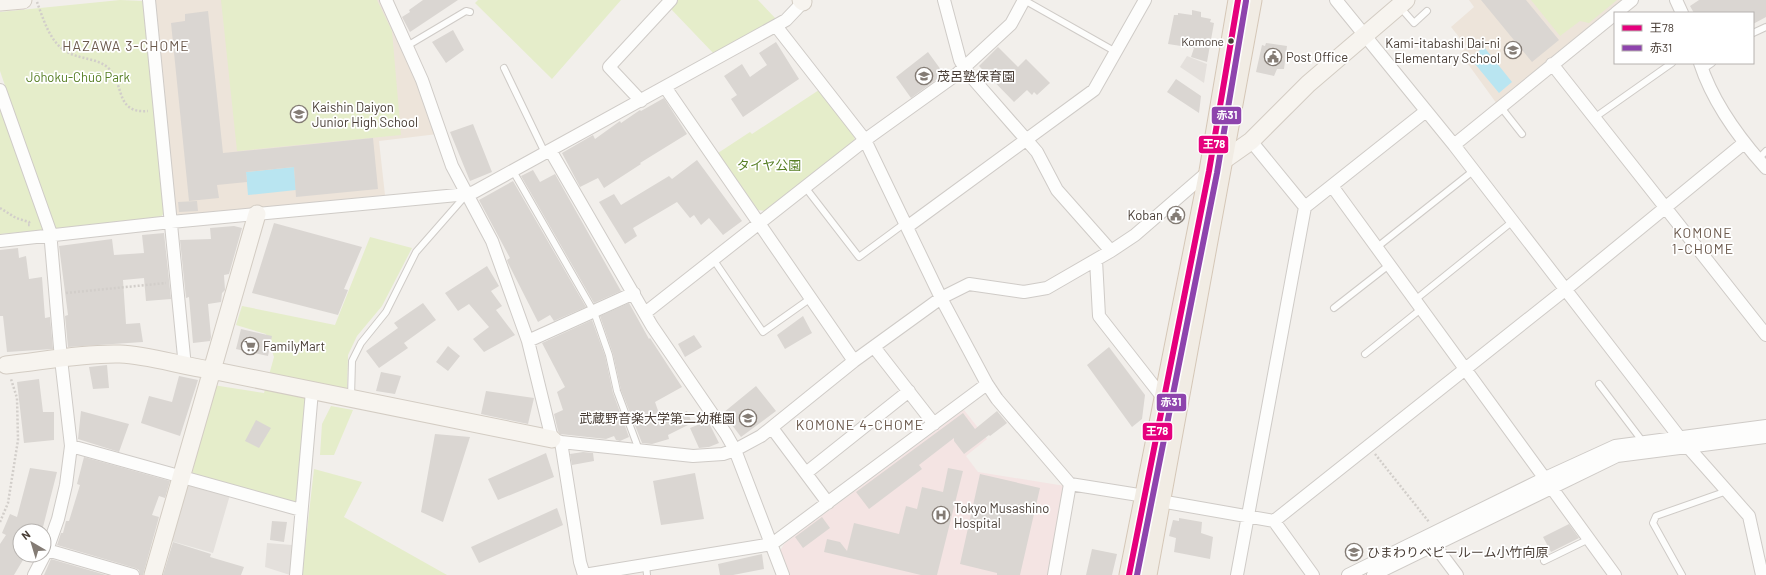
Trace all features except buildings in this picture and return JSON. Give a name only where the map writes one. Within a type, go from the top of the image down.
[{"type":"main road","points":[[1147,575],[1153,499],[1164,399],[1209,171],[1238,0]]},
{"type":"main road","points":[[1130,575],[1153,499],[1224,160],[1252,0]]},
{"type":"street","points":[[0,2],[23,0]]},
{"type":"street","points":[[149,0],[185,367]]},
{"type":"street","points":[[386,0],[422,80],[452,166],[492,241],[528,341],[557,441],[580,562],[584,575],[646,570],[772,544],[987,384]]},
{"type":"street","points":[[641,100],[609,67],[671,0]]},
{"type":"street","points":[[944,0],[960,60],[965,68],[1037,152],[1057,190],[1111,251]]},
{"type":"street","points":[[645,312],[866,140],[965,68],[1011,24],[1024,0]]},
{"type":"street","points":[[1336,0],[1454,145],[1680,438],[1689,446],[1749,516],[1762,575]]},
{"type":"street","points":[[1616,12],[1632,0]]},
{"type":"street","points":[[1676,0],[1682,12]]},
{"type":"street","points":[[0,241],[171,222],[468,194],[513,171],[776,26],[786,20],[803,1]]},
{"type":"street","points":[[906,225],[1027,140],[1094,90],[1116,52],[1141,1]]},
{"type":"street","points":[[3,365],[102,354],[122,354],[351,398],[557,441],[639,451],[708,456],[723,454],[735,450],[761,436],[854,361],[941,298],[969,284],[1024,292],[1047,288],[1111,251],[1155,218],[1209,171],[1251,141],[1308,84],[1402,3]]},
{"type":"street","points":[[1454,145],[1614,14]]},
{"type":"street","points":[[776,26],[866,140],[941,298],[987,384],[997,399],[1070,484],[1274,521],[1313,575]]},
{"type":"street","points":[[1552,64],[1766,335]]},
{"type":"street","points":[[1705,65],[1716,102],[1744,143],[1762,155],[1766,168]]},
{"type":"street","points":[[665,87],[854,361]]},
{"type":"street","points":[[0,90],[50,231],[49,236],[61,359],[71,446],[66,484],[58,519],[52,536]]},
{"type":"street","points":[[1237,575],[1305,207],[1426,111]]},
{"type":"street","points":[[1251,141],[1305,207]]},
{"type":"street","points":[[1274,521],[1566,289],[1744,143]]},
{"type":"street","points":[[547,152],[634,293],[652,326],[726,434],[735,450],[783,575]]},
{"type":"street","points":[[1332,186],[1615,575]]},
{"type":"street","points":[[153,575],[257,214]]},
{"type":"street","points":[[1096,260],[1099,316],[1164,399]]},
{"type":"street","points":[[528,341],[634,293]]},
{"type":"street","points":[[874,347],[934,424]]},
{"type":"street","points":[[296,575],[312,391]]},
{"type":"street","points":[[806,473],[908,391]]},
{"type":"street","points":[[1348,575],[1433,538],[1548,483],[1615,446],[1766,426]]},
{"type":"street","points":[[772,428],[828,503]]},
{"type":"street","points":[[1548,483],[1617,456],[1766,437]]},
{"type":"street","points":[[71,446],[301,510]]},
{"type":"street","points":[[1054,575],[1070,484]]},
{"type":"street","points":[[1373,575],[1433,538]]},
{"type":"street","points":[[1433,538],[1457,575]]},
{"type":"street","points":[[52,551],[133,575]]},
{"type":"street","points":[[34,575],[40,563]]},
{"type":"lane","points":[[1024,0],[1116,52]]},
{"type":"lane","points":[[1402,3],[1414,23],[1428,11]]},
{"type":"lane","points":[[407,46],[466,11],[470,12]]},
{"type":"lane","points":[[1754,33],[1766,27]]},
{"type":"lane","points":[[1594,118],[1671,64]]},
{"type":"lane","points":[[504,68],[547,152]]},
{"type":"lane","points":[[1500,106],[1522,134]]},
{"type":"lane","points":[[513,171],[594,312],[618,391],[639,451]]},
{"type":"lane","points":[[1376,248],[1473,171]]},
{"type":"lane","points":[[805,187],[859,257],[906,225]]},
{"type":"lane","points":[[351,398],[352,361],[361,342],[386,312],[416,252],[468,194]]},
{"type":"lane","points":[[1365,354],[1513,221]]},
{"type":"lane","points":[[713,259],[763,332],[811,298]]},
{"type":"lane","points":[[1334,308],[1389,265]]},
{"type":"lane","points":[[1598,384],[1643,442]]},
{"type":"lane","points":[[1682,575],[1653,523],[1656,516],[1728,491]]},
{"type":"lane","points":[[1544,561],[1589,539]]},
{"type":"path","points":[[36,0],[54,42],[61,49],[107,67],[114,77],[125,104],[132,109],[140,111],[160,109]]},
{"type":"path","points":[[0,208],[16,218],[30,222],[30,225],[23,226]]},
{"type":"path","points":[[55,294],[177,282]]},
{"type":"path","points":[[0,522],[8,503],[18,440],[17,398],[3,365]]},
{"type":"path","points":[[1368,446],[1433,538]]},
{"type":"shaded area","name":"Kaishin Daiyon Junior High School","points":[[155,0],[383,0],[438,134],[379,141],[385,195],[179,216],[176,212]]},
{"type":"shaded area","name":"Kami-itabashi Dai-ni Elementary School","points":[[1469,0],[1625,0],[1497,104],[1460,53],[1467,47],[1451,27],[1474,7]]},
{"type":"shaded area","points":[[1187,56],[1207,64],[1204,83],[1180,67]]},
{"type":"shaded area","name":"Tokyo Musashino Hospital","points":[[964,410],[987,439],[966,456],[978,472],[1065,486],[1049,575],[789,575],[780,551],[784,544]]},
{"type":"shaded area","points":[[187,483],[230,495],[213,553],[171,541]]},
{"type":"shaded area","points":[[267,543],[292,545],[290,575],[265,567]]},
{"type":"green space","name":"Jōhoku-Chūō Park","points":[[120,0],[143,1],[164,213],[160,218],[54,229],[0,71],[0,12]]},
{"type":"green space","points":[[221,0],[377,0],[392,31],[401,135],[237,151]]},
{"type":"green space","points":[[478,0],[621,0],[552,79],[475,3]]},
{"type":"green space","points":[[678,0],[758,0],[776,19],[714,54],[671,9]]},
{"type":"green space","points":[[1531,0],[1617,0],[1589,23],[1580,21],[1560,36]]},
{"type":"green space","name":"タイヤ公園","points":[[819,90],[855,136],[854,143],[766,211],[758,210],[718,153],[750,132],[752,134]]},
{"type":"green space","name":"Jōhoku-Chūō Park","points":[[0,108],[43,230],[0,234]]},
{"type":"green space","points":[[370,237],[412,248],[382,306],[357,336],[348,355],[347,393],[308,385],[298,505],[192,474],[213,385],[264,393],[274,357],[266,334],[236,325],[242,306],[335,325]]},
{"type":"green space","points":[[331,406],[353,410],[334,455],[320,455],[322,424]]},
{"type":"green space","points":[[314,469],[362,482],[344,517],[447,575],[302,575]]},
{"type":"water","points":[[1484,47],[1512,82],[1499,93],[1470,58]]},
{"type":"water","points":[[294,167],[296,190],[248,195],[246,172]]},
{"type":"transit line","name":"王78","points":[[1129,575],[1209,171],[1238,0]]},
{"type":"transit line","name":"赤31","points":[[1137,575],[1217,173],[1246,1]]},
{"type":"place","name":"Komone","points":[[1231,41]]},
{"type":"place","name":"Kami-itabashi Dai-ni Elementary School","points":[[1513,50]]},
{"type":"place","name":"Post Office","points":[[1273,57]]},
{"type":"place","name":"茂呂塾保育園","points":[[924,76]]},
{"type":"place","name":"Kaishin Daiyon Junior High School","points":[[299,114]]},
{"type":"place","name":"Koban","points":[[1176,215]]},
{"type":"place","name":"FamilyMart","points":[[250,346]]},
{"type":"place","name":"武蔵野音楽大学第二幼稚園","points":[[748,418]]},
{"type":"place","name":"Tokyo Musashino Hospital","points":[[941,515]]},
{"type":"place","name":"ひまわりベビールーム小竹向原","points":[[1354,552]]},
{"type":"district","name":"HAZAWA 3-CHOME","points":[[126,46]]},
{"type":"district","name":"KOMONE 1-CHOME","points":[[1703,242]]},
{"type":"district","name":"KOMONE 4-CHOME","points":[[860,425]]}]
